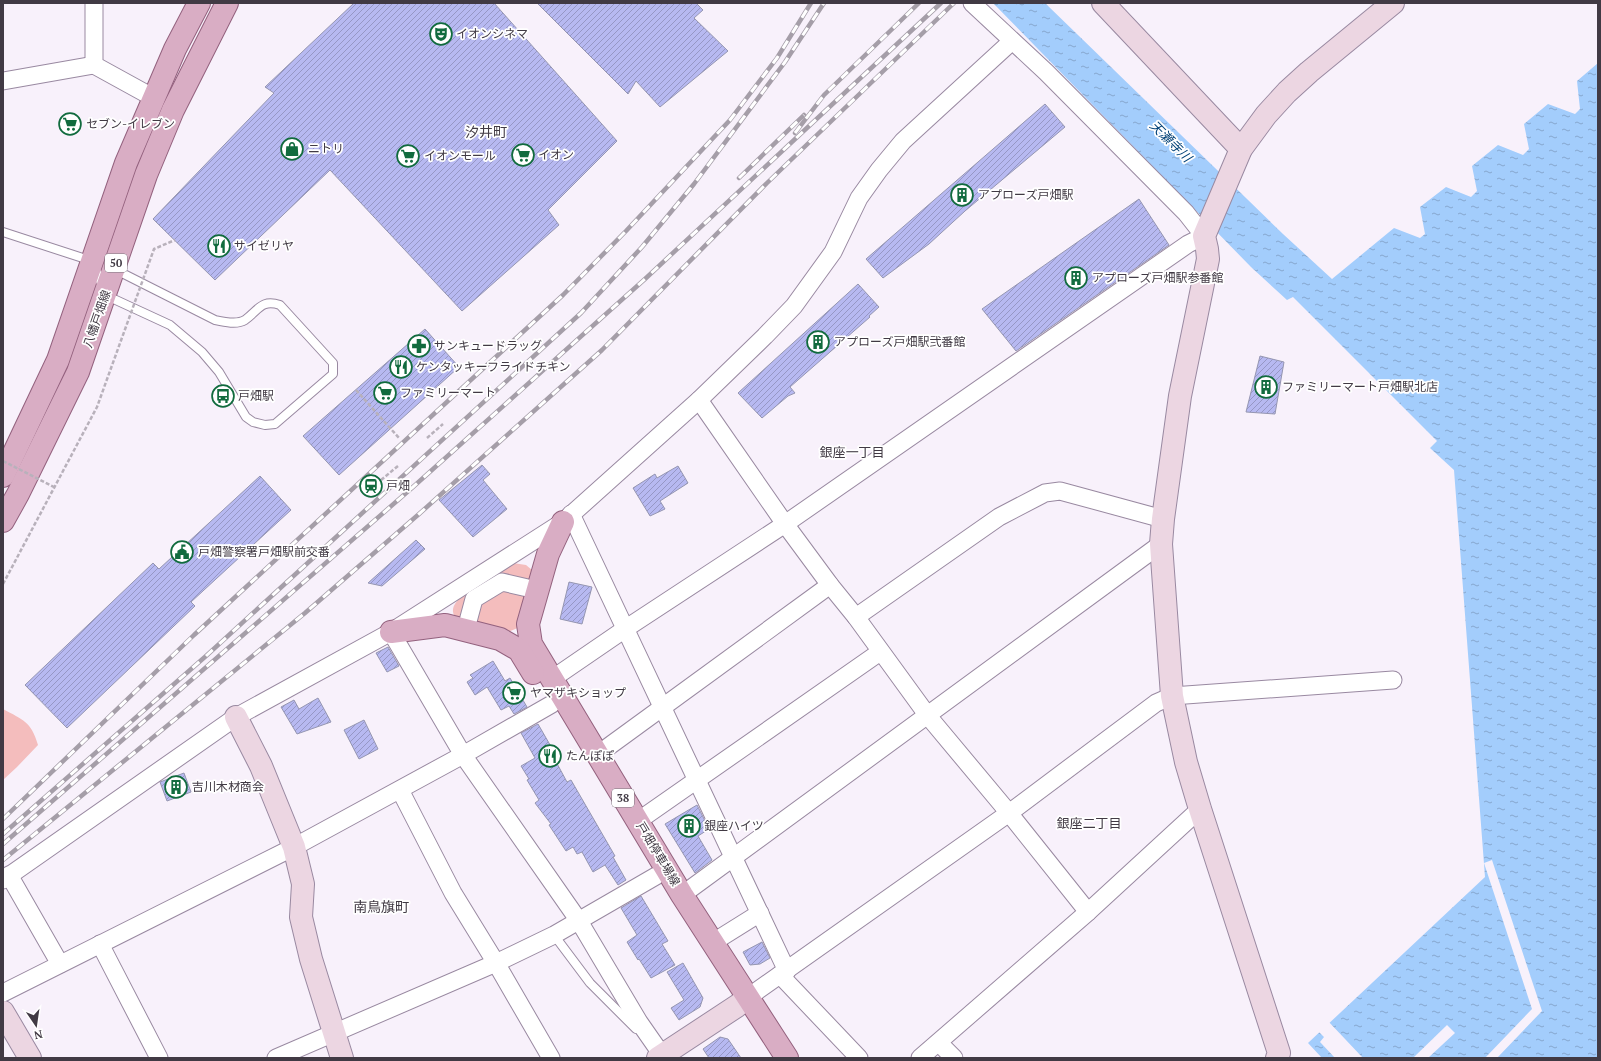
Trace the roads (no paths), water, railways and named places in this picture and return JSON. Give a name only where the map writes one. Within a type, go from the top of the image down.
[{"type":"main road","name":"八幡戸畑線","points":[[3,476],[58,360],[126,162],[174,49],[199,3]]},
{"type":"main road","name":"八幡戸畑線","points":[[3,521],[18,494],[78,372],[146,175],[173,110],[227,3]]},
{"type":"main road","name":"戸畑停車場線","points":[[567,518],[548,554],[528,624],[531,644],[712,943],[771,1058]]},
{"type":"main road","name":"戸畑停車場線","points":[[391,632],[445,624],[500,639],[519,650],[656,876],[742,1002],[786,1058]]},
{"type":"main road","points":[[500,639],[518,635],[528,624]]},
{"type":"street","points":[[94,3],[94,66]]},
{"type":"street","points":[[972,3],[1046,72],[1186,213],[1204,236],[1208,259],[1180,396],[1161,544],[1172,696],[1186,762],[1279,1053],[1277,1058]]},
{"type":"street","points":[[1103,3],[1241,149]]},
{"type":"street","points":[[552,679],[785,524],[1188,244],[1204,236],[1241,149],[1266,115],[1287,92],[1309,72],[1393,3]]},
{"type":"street","points":[[60,964],[6,878],[90,821],[236,717],[391,632],[567,518],[699,400],[794,306],[833,252],[859,198],[879,170],[903,141],[1012,41]]},
{"type":"street","points":[[3,81],[94,66],[154,98]]},
{"type":"street","points":[[699,400],[785,524],[830,585],[856,617],[928,716],[1009,813],[1088,912]]},
{"type":"street","points":[[856,617],[999,517],[1045,493],[1060,491],[1163,519]]},
{"type":"street","points":[[567,518],[625,629],[662,706],[760,913],[783,973],[859,1058]]},
{"type":"street","points":[[682,895],[1161,544]]},
{"type":"street","points":[[467,625],[474,599],[487,584],[502,582],[532,589]]},
{"type":"street","points":[[597,755],[662,706],[830,585]]},
{"type":"street","points":[[391,632],[463,755],[579,921],[639,1022],[662,1057],[1009,813],[1156,703],[1172,696],[1393,680]]},
{"type":"street","points":[[638,820],[880,652]]},
{"type":"street","points":[[3,993],[294,847],[400,790],[552,704]]},
{"type":"street","points":[[236,717],[261,766],[294,847],[303,884],[301,917],[311,959],[342,1058]]},
{"type":"street","points":[[400,790],[453,893],[496,962],[551,1058]]},
{"type":"street","points":[[920,1058],[1088,912],[1200,809]]},
{"type":"street","points":[[276,1058],[496,962],[554,935],[656,876]]},
{"type":"street","points":[[712,943],[760,913]]},
{"type":"street","points":[[100,944],[159,1058]]},
{"type":"street","points":[[3,1012],[30,1058]]},
{"type":"street","points":[[939,1043],[954,1058]]},
{"type":"lane","points":[[3,232],[93,261],[113,269],[215,320],[228,323],[244,320],[262,305],[272,303],[280,305],[333,363],[333,374],[275,424],[265,425],[253,422],[246,417],[219,372],[202,352],[170,325],[105,295],[93,261]]},
{"type":"lane","points":[[554,935],[590,983],[662,1057]]},
{"type":"water","name":"天瀬寺川","points":[[993,3],[1045,3],[1283,234],[1332,279],[1394,228],[1420,238],[1425,234],[1420,207],[1446,187],[1471,197],[1477,191],[1472,166],[1498,145],[1523,155],[1529,149],[1524,124],[1548,104],[1575,114],[1580,109],[1577,81],[1598,63],[1598,1058],[1322,1058],[1308,1043],[1485,877],[1454,470],[1430,448],[1437,441],[1293,297],[1287,300],[1251,267]]},
{"type":"railway","points":[[3,819],[194,635],[563,295],[626,231],[730,120],[777,58],[811,3]]},
{"type":"railway","points":[[3,834],[206,656],[581,313],[642,247],[694,184],[785,62],[824,3]]},
{"type":"railway","points":[[795,133],[824,95],[919,3]]},
{"type":"railway","points":[[3,844],[413,487],[645,279],[941,3]]},
{"type":"railway","points":[[3,860],[305,613],[419,514],[602,350],[767,183],[954,3]]},
{"type":"railway","points":[[739,178],[804,115]]},
{"type":"place","name":"イオンシネマ","points":[[441,34]]},
{"type":"place","name":"セブン-イレブン","points":[[70,124]]},
{"type":"place","name":"ニトリ","points":[[292,149]]},
{"type":"place","name":"イオン","points":[[523,155]]},
{"type":"place","name":"イオンモール","points":[[408,156]]},
{"type":"place","name":"アプローズ戸畑駅","points":[[962,195]]},
{"type":"place","name":"サイゼリヤ","points":[[219,246]]},
{"type":"place","name":"アプローズ戸畑駅参番館","points":[[1076,278]]},
{"type":"place","name":"アプローズ戸畑駅弐番館","points":[[818,342]]},
{"type":"place","name":"サンキュードラッグ","points":[[419,346]]},
{"type":"place","name":"ケンタッキーフライドチキン","points":[[401,367]]},
{"type":"place","name":"ファミリーマート戸畑駅北店","points":[[1266,387]]},
{"type":"place","name":"ファミリーマート","points":[[385,393]]},
{"type":"place","name":"戸畑駅","points":[[223,396]]},
{"type":"place","name":"戸畑","points":[[371,486]]},
{"type":"place","name":"戸畑警察署戸畑駅前交番","points":[[182,552]]},
{"type":"place","name":"ヤマザキショップ","points":[[514,693]]},
{"type":"place","name":"たんぽぽ","points":[[550,756]]},
{"type":"place","name":"吉川木材商会","points":[[176,787]]},
{"type":"place","name":"銀座ハイツ","points":[[689,826]]},
{"type":"district","name":"汐井町","points":[[486,132]]},
{"type":"district","name":"銀座一丁目","points":[[852,452]]},
{"type":"district","name":"銀座二丁目","points":[[1089,823]]},
{"type":"district","name":"南鳥旗町","points":[[381,907]]}]
